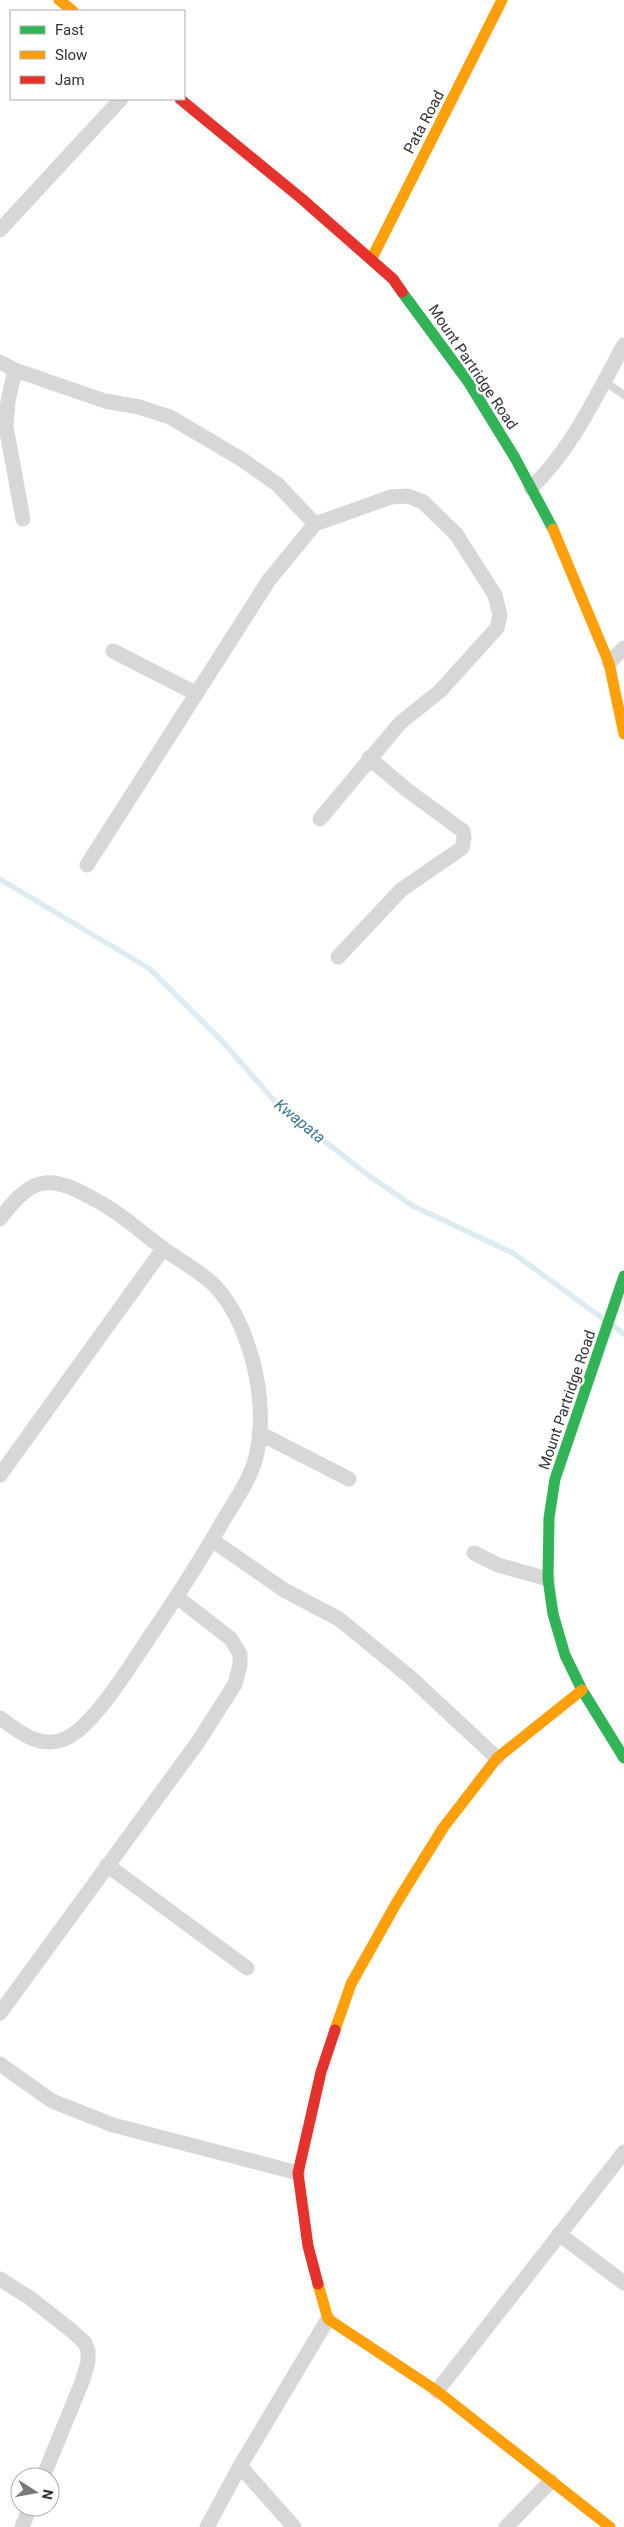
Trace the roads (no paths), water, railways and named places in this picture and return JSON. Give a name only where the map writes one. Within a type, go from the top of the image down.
[{"type":"street","points":[[59,0],[72,10]]},
{"type":"street","name":"Pata Road","points":[[372,258],[502,0]]},
{"type":"street","points":[[0,230],[120,100]]},
{"type":"street","name":"Mount Partridge Road","points":[[181,100],[372,258],[393,279],[464,376],[554,529],[609,663],[624,734]]},
{"type":"street","points":[[531,488],[550,470],[567,448],[624,345]]},
{"type":"street","points":[[0,362],[15,370],[105,401],[170,417],[241,459],[277,484],[315,524]]},
{"type":"street","points":[[15,370],[8,401],[6,427],[23,520]]},
{"type":"street","points":[[87,864],[269,580],[315,524],[391,497],[408,496],[423,502],[456,534],[498,604],[500,615],[497,628],[440,691],[400,723],[320,819]]},
{"type":"street","points":[[609,663],[624,648]]},
{"type":"street","points":[[113,650],[195,693]]},
{"type":"street","points":[[338,957],[402,890],[462,848],[464,838],[463,831],[407,790],[369,758]]},
{"type":"street","points":[[0,1219],[16,1198],[35,1184],[52,1182],[75,1188],[106,1205],[216,1286],[232,1309],[248,1346],[258,1382],[260,1410],[259,1433],[251,1473],[177,1597],[96,1713],[76,1732],[62,1740],[44,1741],[25,1737],[0,1718]]},
{"type":"street","points":[[0,1475],[164,1249]]},
{"type":"street","name":"Mount Partridge Road","points":[[623,1281],[555,1479],[549,1518],[548,1579],[553,1614],[565,1655],[582,1690],[624,1758]]},
{"type":"street","points":[[259,1433],[349,1479]]},
{"type":"street","points":[[212,1540],[284,1590],[339,1620],[410,1677],[497,1758]]},
{"type":"street","points":[[474,1552],[498,1564],[548,1579]]},
{"type":"street","points":[[0,2013],[198,1742],[235,1684],[240,1665],[240,1654],[230,1639],[177,1597]]},
{"type":"street","points":[[582,1690],[497,1758],[443,1828],[397,1902],[351,1984],[321,2072],[298,2174],[308,2246],[328,2318],[437,2391],[610,2527]]},
{"type":"street","points":[[107,1865],[246,1968]]},
{"type":"street","points":[[0,2064],[52,2101],[113,2125],[298,2174]]},
{"type":"street","points":[[437,2391],[624,2152]]},
{"type":"street","points":[[559,2234],[624,2282]]},
{"type":"street","points":[[1,2280],[30,2298],[72,2331],[85,2343],[88,2352],[88,2362],[82,2382],[46,2467]]},
{"type":"street","points":[[207,2527],[240,2466],[328,2318]]},
{"type":"street","points":[[240,2466],[294,2527]]},
{"type":"street","points":[[506,2527],[551,2481]]},
{"type":"lane","points":[[604,381],[624,395]]},
{"type":"waterway","name":"Kwapata","points":[[0,879],[150,969],[222,1041],[278,1105],[368,1175],[413,1206],[513,1253],[624,1334]]}]
